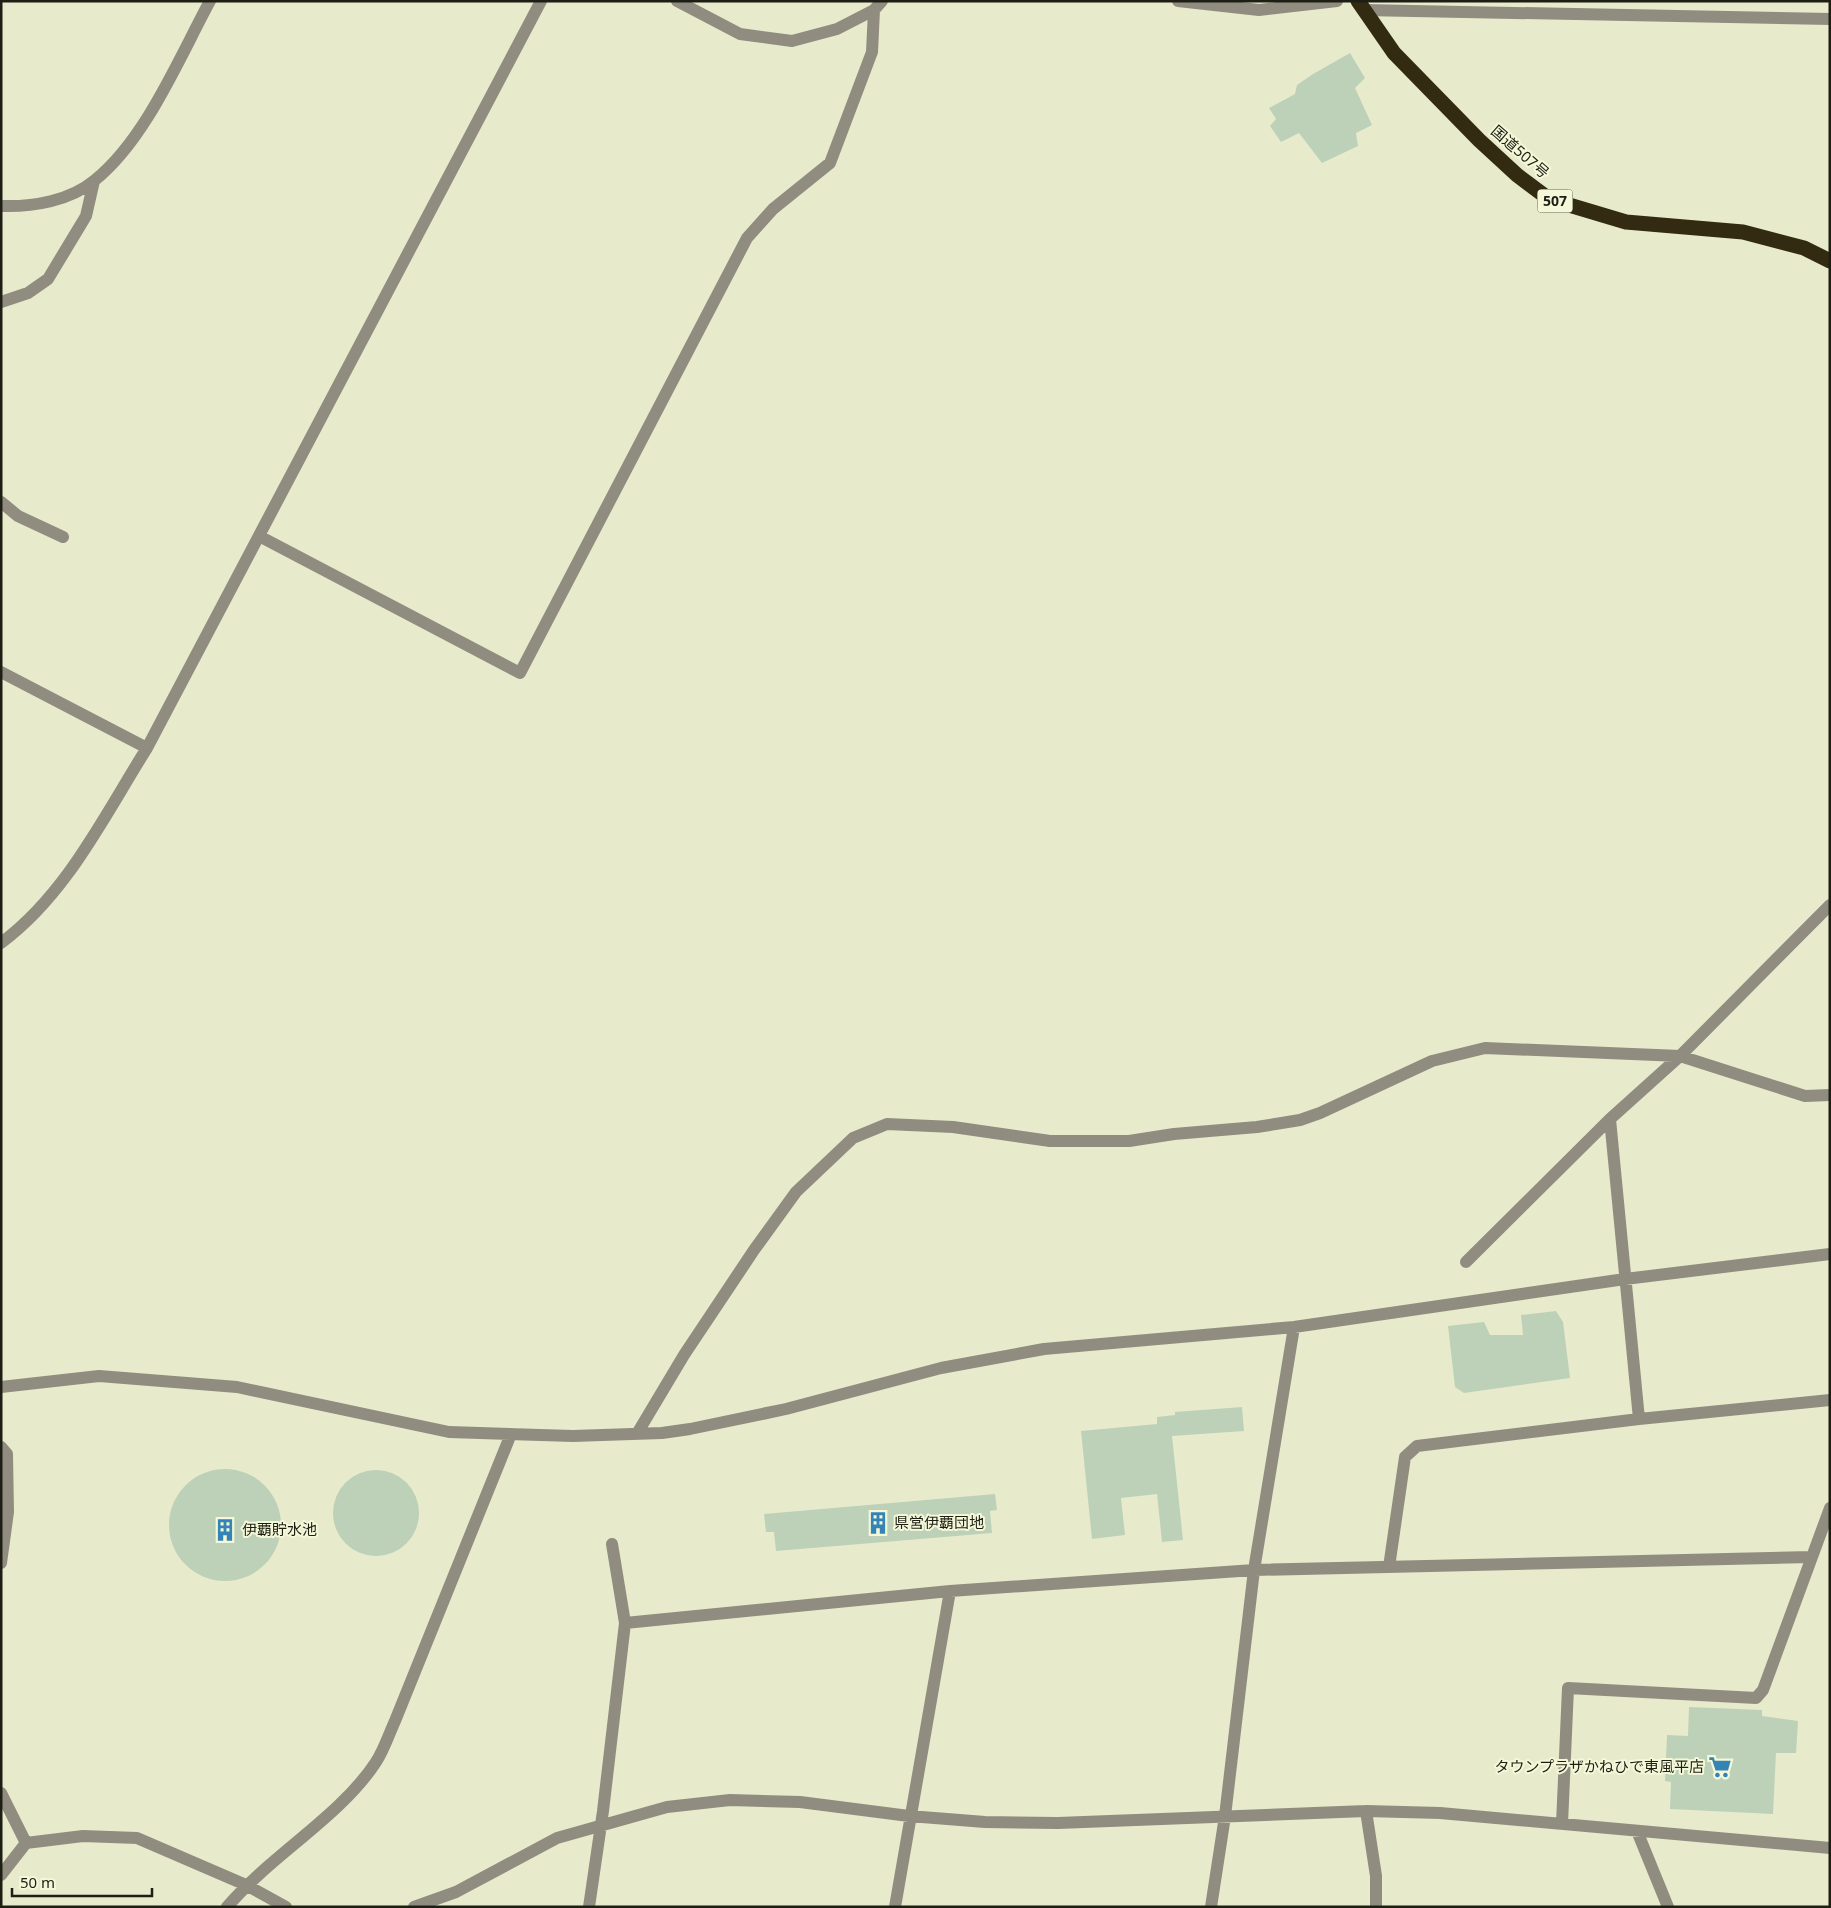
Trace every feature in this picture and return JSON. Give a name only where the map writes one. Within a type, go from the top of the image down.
[{"type":"highway","name":"国道507号","points":[[1361,6],[1394,53],[1516,175],[1549,199],[1626,222],[1743,232],[1804,248],[1830,261]]},
{"type":"street","points":[[1,206],[16,206],[62,199],[94,181],[124,151],[149,113],[210,1]]},
{"type":"street","points":[[1,944],[21,928],[45,904],[69,873],[147,748],[541,1]]},
{"type":"street","points":[[677,1],[740,34],[792,41],[837,29],[878,5]]},
{"type":"street","points":[[1178,1],[1259,10],[1337,1]]},
{"type":"street","points":[[259,536],[520,673],[747,238],[773,209],[830,164],[872,52],[878,5]]},
{"type":"street","points":[[1361,6],[1830,19]]},
{"type":"street","points":[[1,302],[28,293],[48,279],[86,216],[94,181]]},
{"type":"street","points":[[1,502],[18,516],[63,537]]},
{"type":"street","points":[[1,672],[147,748]]},
{"type":"street","points":[[1466,1262],[1610,1119],[1680,1056],[1830,905]]},
{"type":"street","points":[[638,1432],[684,1355],[754,1250],[796,1192],[853,1138],[887,1124],[953,1127],[1050,1141],[1129,1141],[1174,1134],[1257,1127],[1300,1120],[1320,1113],[1432,1060],[1485,1048],[1680,1056],[1805,1096],[1830,1095]]},
{"type":"street","points":[[1610,1119],[1639,1419]]},
{"type":"street","points":[[1,1387],[99,1376],[237,1387],[450,1432],[573,1436],[638,1432],[662,1433],[786,1409],[941,1368],[1027,1352],[1294,1327],[1625,1279],[1830,1254]]},
{"type":"street","points":[[1210,1907],[1225,1816],[1254,1570],[1294,1327]]},
{"type":"street","points":[[1390,1567],[1405,1457],[1418,1446],[1639,1419],[1830,1400]]},
{"type":"street","points":[[227,1907],[246,1885],[352,1792],[376,1762],[395,1721],[511,1434]]},
{"type":"street","points":[[1,1447],[7,1454],[1,1563]]},
{"type":"street","points":[[1562,1824],[1568,1688],[1756,1698],[1763,1690],[1830,1508]]},
{"type":"street","points":[[589,1907],[625,1623],[612,1544]]},
{"type":"street","points":[[625,1623],[950,1591],[1254,1570],[1811,1557]]},
{"type":"street","points":[[895,1907],[909,1816],[950,1591]]},
{"type":"street","points":[[1,1793],[26,1843]]},
{"type":"street","points":[[414,1907],[456,1892],[558,1838],[601,1824],[667,1807],[730,1800],[800,1802],[909,1816],[985,1822],[1058,1823],[1366,1811],[1440,1813],[1830,1848]]},
{"type":"street","points":[[1366,1811],[1376,1876],[1376,1907]]},
{"type":"street","points":[[1637,1831],[1668,1907]]},
{"type":"street","points":[[1,1875],[26,1843],[83,1836],[137,1838],[246,1885],[286,1907]]},
{"type":"building","points":[[1350,53],[1365,78],[1355,88],[1372,125],[1356,133],[1358,146],[1322,163],[1299,133],[1281,142],[1270,126],[1276,119],[1269,108],[1295,94],[1297,85],[1313,74]]},
{"type":"building","points":[[1556,1311],[1563,1322],[1570,1378],[1464,1393],[1455,1387],[1448,1326],[1484,1322],[1490,1335],[1523,1335],[1521,1315]]},
{"type":"building","points":[[1242,1407],[1244,1431],[1172,1436],[1183,1540],[1162,1542],[1157,1494],[1121,1498],[1125,1535],[1092,1539],[1081,1431],[1157,1424],[1157,1417],[1175,1415],[1175,1412]]},
{"type":"building","name":"伊覇貯水池","points":[[225,1469],[247,1473],[265,1485],[277,1503],[281,1525],[277,1547],[265,1565],[247,1577],[225,1581],[203,1577],[185,1565],[173,1547],[169,1525],[173,1503],[185,1485],[203,1473]]},
{"type":"building","name":"伊覇貯水池","points":[[376,1470],[392,1473],[400,1477],[412,1489],[416,1497],[419,1513],[416,1529],[412,1537],[400,1549],[392,1553],[376,1556],[360,1553],[352,1549],[340,1537],[336,1529],[333,1513],[336,1497],[340,1489],[352,1477],[360,1473]]},
{"type":"building","name":"県営伊覇団地","points":[[995,1494],[997,1510],[990,1511],[992,1533],[776,1551],[774,1532],[766,1532],[764,1514]]},
{"type":"building","name":"タウンプラザかねひで東風平店","points":[[1689,1707],[1762,1710],[1762,1716],[1798,1721],[1796,1753],[1776,1753],[1773,1814],[1670,1809],[1671,1782],[1665,1781],[1667,1735],[1688,1736]]},
{"type":"place","name":"県営伊覇団地","points":[[878,1523]]},
{"type":"place","name":"伊覇貯水池","points":[[225,1530]]},
{"type":"place","name":"タウンプラザかねひで東風平店","points":[[1720,1767]]}]
